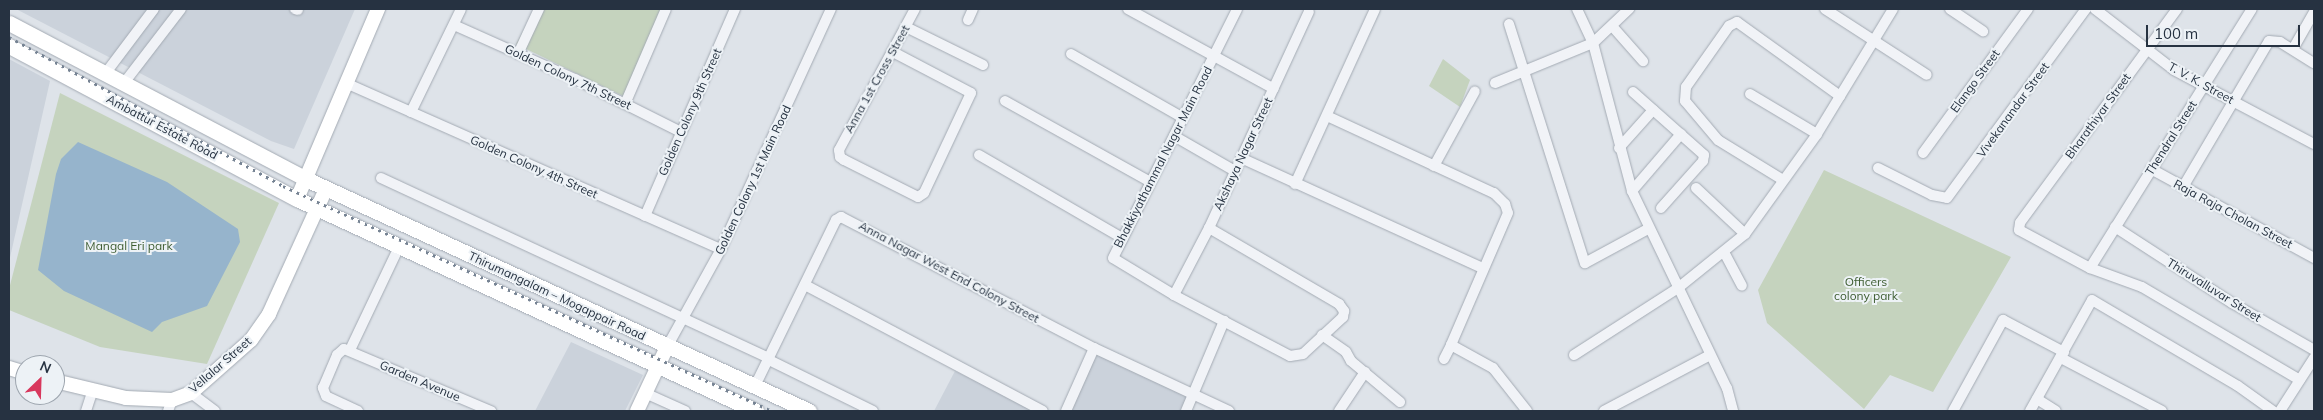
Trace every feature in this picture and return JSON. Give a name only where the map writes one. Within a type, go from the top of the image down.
[{"type":"main road","name":"Ambattur Estate Road","points":[[9,22],[306,180]]},
{"type":"main road","name":"Ambattur Estate Road","points":[[9,46],[316,208]]},
{"type":"main road","name":"Thirumangalam – Mogappair Road","points":[[306,180],[809,411]]},
{"type":"main road","name":"Thirumangalam – Mogappair Road","points":[[316,208],[756,411]]},
{"type":"street","points":[[105,74],[154,9]]},
{"type":"street","points":[[124,83],[181,9]]},
{"type":"street","points":[[297,199],[348,84],[378,9]]},
{"type":"street","points":[[411,112],[461,9]]},
{"type":"street","points":[[518,54],[539,9]]},
{"type":"street","points":[[625,104],[666,9]]},
{"type":"street","name":"Golden Colony 9th Street","points":[[645,216],[735,9]]},
{"type":"street","name":"Golden Colony 1st Main Road","points":[[667,346],[684,319],[721,250],[831,9]]},
{"type":"street","name":"Anna 1st Cross Street","points":[[893,52],[971,93],[922,197],[914,197],[844,160],[840,157],[839,150],[915,9]]},
{"type":"street","points":[[968,20],[973,9]]},
{"type":"street","points":[[1128,9],[1274,89]]},
{"type":"street","name":"Bhakkiyathammal Nagar Main Road","points":[[1174,295],[1113,258],[1149,181],[1174,136],[1237,9]]},
{"type":"street","points":[[1295,184],[1375,9]]},
{"type":"street","points":[[1577,9],[1593,43],[1632,191],[1648,229],[1733,402],[1733,411]]},
{"type":"street","points":[[1496,83],[1526,69],[1593,43],[1629,9]]},
{"type":"street","points":[[1825,9],[1927,75]]},
{"type":"street","points":[[1574,355],[1678,288],[1745,234],[1817,134],[1893,9]]},
{"type":"street","points":[[1950,9],[1983,31]]},
{"type":"street","name":"Elango Street","points":[[1923,153],[2028,9]]},
{"type":"street","name":"Vivekanandar Street","points":[[1878,168],[1932,195],[1946,198],[1952,194],[2086,9]]},
{"type":"street","name":"T. V. K. Street","points":[[2095,9],[2174,70],[2314,144]]},
{"type":"street","name":"Bharathiyar Street","points":[[2090,268],[2020,233],[2020,223],[2177,9]]},
{"type":"street","name":"Thendral Street","points":[[2090,268],[2252,9]]},
{"type":"street","name":"Akshaya Nagar Street","points":[[1174,295],[1209,228],[1309,12]]},
{"type":"street","points":[[2293,50],[2314,12]]},
{"type":"street","points":[[1783,180],[1718,140],[1685,101],[1686,87],[1729,26],[1737,22],[1840,96]]},
{"type":"street","points":[[1509,24],[1526,69],[1585,263],[1648,229]]},
{"type":"street","name":"Golden Colony 7th Street","points":[[454,25],[681,132]]},
{"type":"street","points":[[1612,26],[1643,62]]},
{"type":"street","points":[[906,27],[983,65]]},
{"type":"street","points":[[2183,187],[2235,103],[2269,41],[2276,40],[2314,63]]},
{"type":"street","points":[[1071,54],[1183,118]]},
{"type":"street","name":"Golden Colony 4th Street","points":[[348,84],[721,250]]},
{"type":"street","points":[[1434,166],[1475,91]]},
{"type":"street","points":[[1634,92],[1705,158],[1662,208]]},
{"type":"street","points":[[1750,94],[1817,134]]},
{"type":"street","points":[[1005,101],[1149,181]]},
{"type":"street","points":[[1620,148],[1653,110]]},
{"type":"street","points":[[1327,116],[1494,193],[1505,204],[1508,213],[1482,268],[1444,359]]},
{"type":"street","points":[[1632,191],[1680,134]]},
{"type":"street","points":[[1174,136],[1235,171]]},
{"type":"street","points":[[980,154],[1122,238]]},
{"type":"street","points":[[1241,158],[1482,268]]},
{"type":"street","name":"Raja Raja Cholan Street","points":[[2151,169],[2314,258]]},
{"type":"street","points":[[381,178],[684,319],[873,411]]},
{"type":"street","points":[[1696,188],[1745,234]]},
{"type":"street","name":"Vellalar Street","points":[[65,384],[92,392],[170,406],[191,393],[251,340],[270,314],[326,189]]},
{"type":"street","name":"Anna Nagar West End Colony Street","points":[[755,386],[836,220],[844,217],[1094,348],[1229,411]]},
{"type":"street","name":"Thiruvalluvar Street","points":[[2115,227],[2232,303],[2314,350]]},
{"type":"street","points":[[1174,295],[1290,356],[1304,354],[1343,317],[1344,311],[1339,304],[1209,228]]},
{"type":"street","points":[[358,411],[326,396],[323,384],[337,355],[344,349],[350,350],[399,247]]},
{"type":"street","points":[[1724,252],[1742,286]]},
{"type":"street","points":[[2090,268],[2142,287],[2300,380]]},
{"type":"street","points":[[805,285],[1043,411]]},
{"type":"street","points":[[2030,411],[2092,300],[2280,411],[2313,364]]},
{"type":"street","points":[[1954,411],[2003,320],[2162,411]]},
{"type":"street","points":[[1186,411],[1224,321]]},
{"type":"street","points":[[1322,335],[1346,352],[1365,372],[1400,402]]},
{"type":"street","points":[[1451,345],[1493,368],[1527,411]]},
{"type":"street","points":[[637,411],[667,346]]},
{"type":"street","points":[[1066,411],[1094,348]]},
{"type":"street","name":"Garden Avenue","points":[[350,350],[491,411]]},
{"type":"street","points":[[1604,411],[1710,355]]},
{"type":"street","points":[[1340,411],[1365,372]]},
{"type":"street","points":[[86,411],[92,392]]},
{"type":"street","points":[[191,393],[216,411]]},
{"type":"street","points":[[645,393],[685,411]]},
{"type":"street","points":[[2036,399],[2056,411]]},
{"type":"shaded area","points":[[16,9],[355,9],[294,149],[271,141]]},
{"type":"shaded area","points":[[9,59],[50,81],[9,262]]},
{"type":"shaded area","points":[[571,342],[643,375],[625,411],[535,411]]},
{"type":"shaded area","points":[[1098,353],[1188,397],[1181,411],[1068,411]]},
{"type":"shaded area","points":[[955,371],[1038,411],[934,411]]},
{"type":"green space","points":[[536,9],[664,9],[625,97],[516,44]]},
{"type":"green space","points":[[1443,59],[1470,80],[1460,107],[1429,86]]},
{"type":"green space","name":"Mangal Eri park","points":[[60,93],[279,203],[207,364],[100,347],[9,310],[9,289]]},
{"type":"green space","name":"Officers colony park","points":[[1824,170],[2011,257],[1933,392],[1890,375],[1864,409],[1767,323],[1758,290]]},
{"type":"water","points":[[78,142],[167,182],[238,229],[240,242],[207,306],[162,322],[152,332],[64,291],[38,270],[56,174],[61,159]]},
{"type":"railway","points":[[9,37],[283,186],[772,411]]}]
